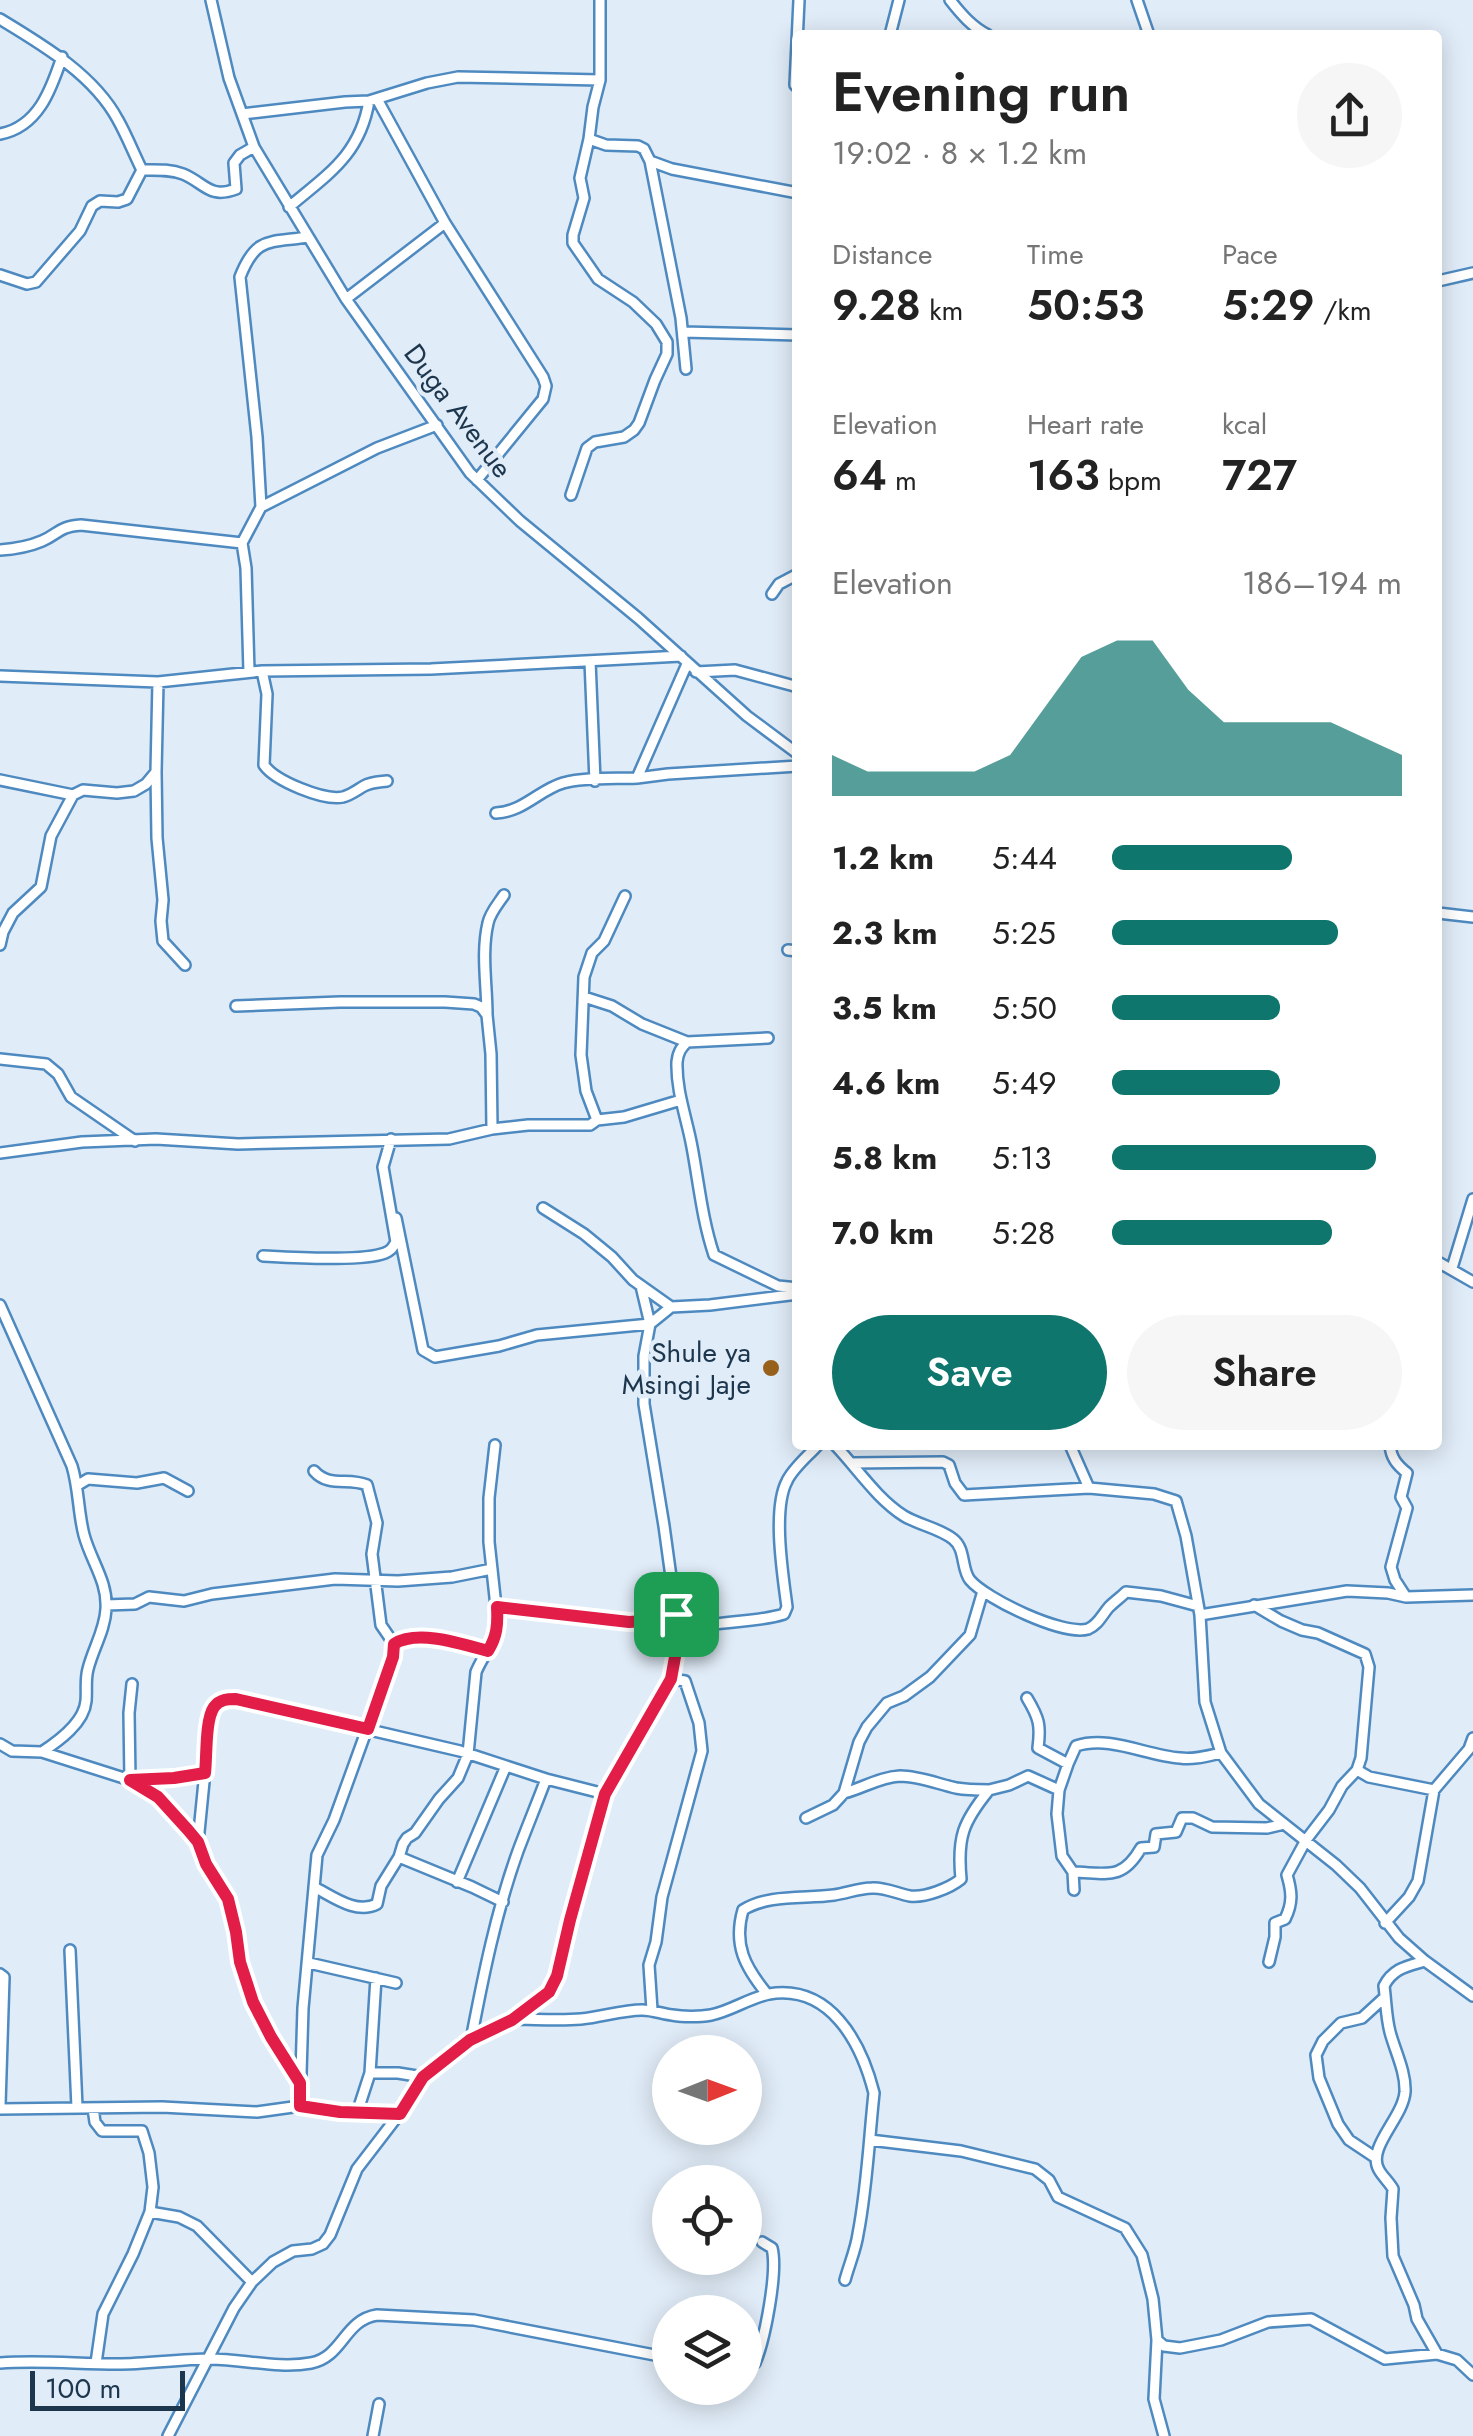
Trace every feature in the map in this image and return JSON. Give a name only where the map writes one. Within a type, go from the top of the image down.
[{"type":"street","name":"Duga Avenue","points":[[211,0],[229,78],[254,147],[346,300],[477,480],[747,716],[792,750]]},
{"type":"street","points":[[570,494],[587,448],[595,442],[624,437],[639,423],[667,354],[667,342],[656,324],[598,279],[573,242],[584,198],[580,178],[600,80],[600,0]]},
{"type":"street","points":[[797,30],[799,0]]},
{"type":"street","points":[[891,30],[899,0]]},
{"type":"street","points":[[950,0],[978,30]]},
{"type":"street","points":[[1136,0],[1147,30]]},
{"type":"street","points":[[0,20],[62,57],[117,117],[142,170]]},
{"type":"street","points":[[0,134],[16,130],[44,104],[62,57]]},
{"type":"street","points":[[242,114],[373,100],[458,77],[600,80]]},
{"type":"street","points":[[289,207],[344,160],[373,100]]},
{"type":"street","points":[[373,100],[546,386],[543,399],[477,480]]},
{"type":"street","points":[[589,139],[606,145],[638,146],[650,161],[683,332],[686,368]]},
{"type":"street","points":[[142,170],[173,171],[212,192],[227,192],[236,188],[234,163],[254,147]]},
{"type":"street","points":[[650,161],[792,192]]},
{"type":"street","points":[[0,275],[27,284],[36,282],[80,231],[92,206],[100,201],[128,199],[142,170]]},
{"type":"street","points":[[346,300],[446,223]]},
{"type":"street","points":[[249,672],[242,544],[260,507],[257,437],[240,277],[258,245],[308,236]]},
{"type":"street","points":[[1442,280],[1473,273]]},
{"type":"street","points":[[683,332],[792,335]]},
{"type":"street","points":[[260,507],[377,448],[437,424]]},
{"type":"street","points":[[0,550],[18,549],[46,540],[64,526],[81,525],[242,544]]},
{"type":"street","points":[[772,594],[779,584],[792,577]]},
{"type":"street","points":[[590,661],[594,780]]},
{"type":"street","points":[[0,676],[158,682],[262,671],[590,661],[688,664],[734,670],[792,684]]},
{"type":"street","points":[[637,778],[688,664]]},
{"type":"street","points":[[262,671],[267,694],[264,766],[268,771],[295,787],[336,798],[348,796],[367,784],[387,781]]},
{"type":"street","points":[[158,682],[157,838],[163,900],[160,921],[163,941],[185,965]]},
{"type":"street","points":[[496,813],[516,809],[558,784],[792,766]]},
{"type":"street","points":[[0,780],[72,795],[83,790],[117,793],[134,792],[156,772]]},
{"type":"street","points":[[0,945],[13,913],[41,887],[51,836],[72,795]]},
{"type":"street","points":[[492,1129],[484,956],[487,925],[504,895]]},
{"type":"street","points":[[597,1120],[586,1091],[581,1055],[584,976],[592,953],[604,941],[625,896]]},
{"type":"street","points":[[1442,913],[1473,917]]},
{"type":"street","points":[[584,997],[687,1042],[768,1038]]},
{"type":"street","points":[[236,1006],[445,1002],[474,1004],[487,1015]]},
{"type":"street","points":[[687,1042],[680,1048],[677,1060],[681,1100],[705,1227],[714,1254],[792,1290]]},
{"type":"street","points":[[0,1059],[46,1064],[58,1074],[71,1097],[135,1140]]},
{"type":"street","points":[[0,1152],[135,1140],[238,1144],[449,1139],[528,1125],[590,1125],[681,1100]]},
{"type":"street","points":[[263,1256],[360,1257],[384,1254],[394,1248],[383,1167],[391,1139]]},
{"type":"street","points":[[1452,1268],[1473,1199]]},
{"type":"street","points":[[543,1208],[584,1234],[641,1286],[671,1307]]},
{"type":"street","points":[[396,1218],[424,1350],[434,1357],[537,1335],[650,1324],[671,1307],[792,1292]]},
{"type":"street","points":[[1442,1264],[1473,1282]]},
{"type":"street","points":[[168,2436],[234,2308],[252,2282],[273,2262],[293,2251],[312,2250],[323,2244],[357,2169],[423,2077],[470,2040],[512,2020],[549,1992],[557,1976],[605,1794],[671,1679],[679,1635],[644,1404],[644,1356],[650,1324],[641,1286]]},
{"type":"street","points":[[0,1304],[78,1485],[84,1536],[101,1574],[106,1605],[87,1671],[86,1706],[67,1736],[42,1752]]},
{"type":"street","points":[[314,1887],[354,1907],[376,1904],[403,1844],[458,1778],[468,1754],[476,1672],[496,1638],[498,1625],[489,1542],[495,1444]]},
{"type":"street","points":[[679,1635],[710,1624],[750,1622],[784,1614],[787,1607],[780,1506],[786,1481],[814,1450]]},
{"type":"street","points":[[840,1450],[904,1516],[955,1540],[967,1578],[983,1592],[1036,1620],[1068,1629],[1087,1628],[1100,1620],[1126,1592],[1161,1596],[1199,1610],[1348,1591],[1406,1597],[1473,1594]]},
{"type":"street","points":[[1072,1450],[1088,1488]]},
{"type":"street","points":[[1391,1450],[1407,1473],[1401,1497],[1408,1508],[1391,1567],[1406,1597]]},
{"type":"street","points":[[851,1462],[943,1462],[949,1465],[964,1495],[1088,1488],[1154,1494],[1176,1501],[1199,1610],[1205,1702],[1220,1753],[1258,1804],[1360,1888],[1385,1923],[1426,1961],[1473,1996]]},
{"type":"street","points":[[300,2106],[317,1855],[368,1729],[394,1644],[381,1626],[372,1554],[377,1523],[367,1485],[322,1479],[314,1470]]},
{"type":"street","points":[[78,1485],[88,1479],[137,1482],[164,1478],[188,1491]]},
{"type":"street","points":[[106,1605],[126,1606],[148,1597],[184,1601],[336,1579],[374,1581],[492,1569]]},
{"type":"street","points":[[806,1818],[833,1805],[844,1792],[859,1742],[887,1703],[930,1677],[970,1635],[983,1592]]},
{"type":"street","points":[[1254,1605],[1281,1622],[1318,1633],[1364,1654],[1369,1667],[1357,1770],[1342,1786],[1287,1875],[1291,1907],[1285,1919],[1275,1923],[1269,1962]]},
{"type":"street","points":[[497,1607],[629,1622],[660,1620],[676,1614]]},
{"type":"street","points":[[394,1644],[402,1639],[446,1640],[488,1651]]},
{"type":"street","points":[[652,2010],[649,1965],[662,1897],[702,1751],[699,1723],[688,1688],[684,1681],[671,1679]]},
{"type":"street","points":[[130,1780],[132,1684]]},
{"type":"street","points":[[1027,1698],[1041,1728],[1038,1748],[1068,1764]]},
{"type":"street","points":[[198,1842],[210,1720],[214,1707],[223,1700],[236,1699],[368,1729],[605,1794]]},
{"type":"street","points":[[1385,1923],[1410,1897],[1418,1880],[1434,1790],[1469,1750],[1473,1738]]},
{"type":"street","points":[[1074,1890],[1073,1872],[1062,1856],[1057,1814],[1059,1790],[1076,1746],[1086,1743],[1134,1748],[1178,1758],[1220,1753]]},
{"type":"street","points":[[0,1744],[12,1751],[42,1752],[130,1780],[158,1797],[198,1842],[206,1864],[228,1899],[240,1962],[253,2002],[300,2083]]},
{"type":"street","points":[[457,1882],[506,1766]]},
{"type":"street","points":[[1357,1770],[1369,1778],[1434,1790]]},
{"type":"street","points":[[130,1780],[205,1773]]},
{"type":"street","points":[[844,1792],[898,1776],[962,1790],[990,1790],[1028,1776],[1059,1790]]},
{"type":"street","points":[[470,2040],[517,1853],[546,1779]]},
{"type":"street","points":[[768,1994],[742,1954],[738,1929],[742,1910],[771,1900],[874,1887],[910,1896],[952,1886],[960,1879],[960,1838],[990,1790]]},
{"type":"street","points":[[1073,1872],[1118,1872],[1130,1867],[1141,1848],[1154,1847],[1156,1834],[1176,1832],[1182,1818],[1194,1818],[1212,1826],[1266,1828],[1284,1824]]},
{"type":"street","points":[[400,1857],[503,1902]]},
{"type":"street","points":[[70,1950],[77,2107]]},
{"type":"street","points":[[1426,1961],[1393,1972],[1384,1986],[1388,2028],[1399,2058],[1405,2093],[1399,2115],[1378,2147],[1376,2158],[1378,2169],[1393,2188],[1392,2256],[1417,2319],[1437,2354]]},
{"type":"street","points":[[309,1963],[396,1983]]},
{"type":"street","points":[[0,1974],[4,1978],[0,2107],[244,2112],[300,2106],[400,2114]]},
{"type":"street","points":[[356,2112],[370,2073],[376,1978]]},
{"type":"street","points":[[512,2020],[581,2019],[637,2010],[673,2016],[710,2015],[768,1994],[799,1994],[823,2004],[839,2018],[870,2076],[874,2094],[858,2238],[845,2280]]},
{"type":"street","points":[[1376,2158],[1349,2140],[1338,2124],[1319,2078],[1316,2055],[1323,2041],[1341,2023],[1362,2018],[1385,1997]]},
{"type":"street","points":[[370,2073],[423,2077]]},
{"type":"street","points":[[94,2108],[95,2122],[102,2131],[142,2131],[150,2153],[153,2187],[150,2212],[103,2314],[96,2364]]},
{"type":"street","points":[[870,2140],[961,2151],[1036,2170],[1049,2180],[1058,2197],[1126,2228],[1142,2255],[1153,2299],[1157,2340],[1154,2399],[1164,2436]]},
{"type":"street","points":[[150,2212],[179,2217],[197,2226],[252,2282]]},
{"type":"street","points":[[762,2242],[772,2248],[775,2258],[762,2342]]},
{"type":"street","points":[[0,2363],[210,2359],[300,2365],[330,2356],[355,2324],[364,2317],[377,2315],[474,2320],[652,2355]]},
{"type":"street","points":[[1157,2340],[1164,2346],[1180,2348],[1220,2340],[1268,2322],[1311,2319],[1385,2358],[1437,2354],[1456,2360],[1473,2375]]},
{"type":"street","points":[[372,2436],[379,2404]]},
{"type":"place","name":"Shule ya Msingi Jaje","points":[[771,1368]]},
{"type":"route","points":[[497,1607],[629,1622],[649,1622],[676,1614],[679,1635],[671,1679],[605,1794],[557,1976],[549,1992],[512,2020],[470,2040],[423,2077],[400,2114],[300,2106],[300,2083],[253,2002],[240,1962],[228,1899],[206,1864],[198,1842],[158,1797],[130,1780],[205,1773],[210,1720],[214,1707],[223,1700],[236,1699],[368,1729],[394,1644],[402,1639],[422,1638],[488,1651],[496,1638],[497,1607]]}]
